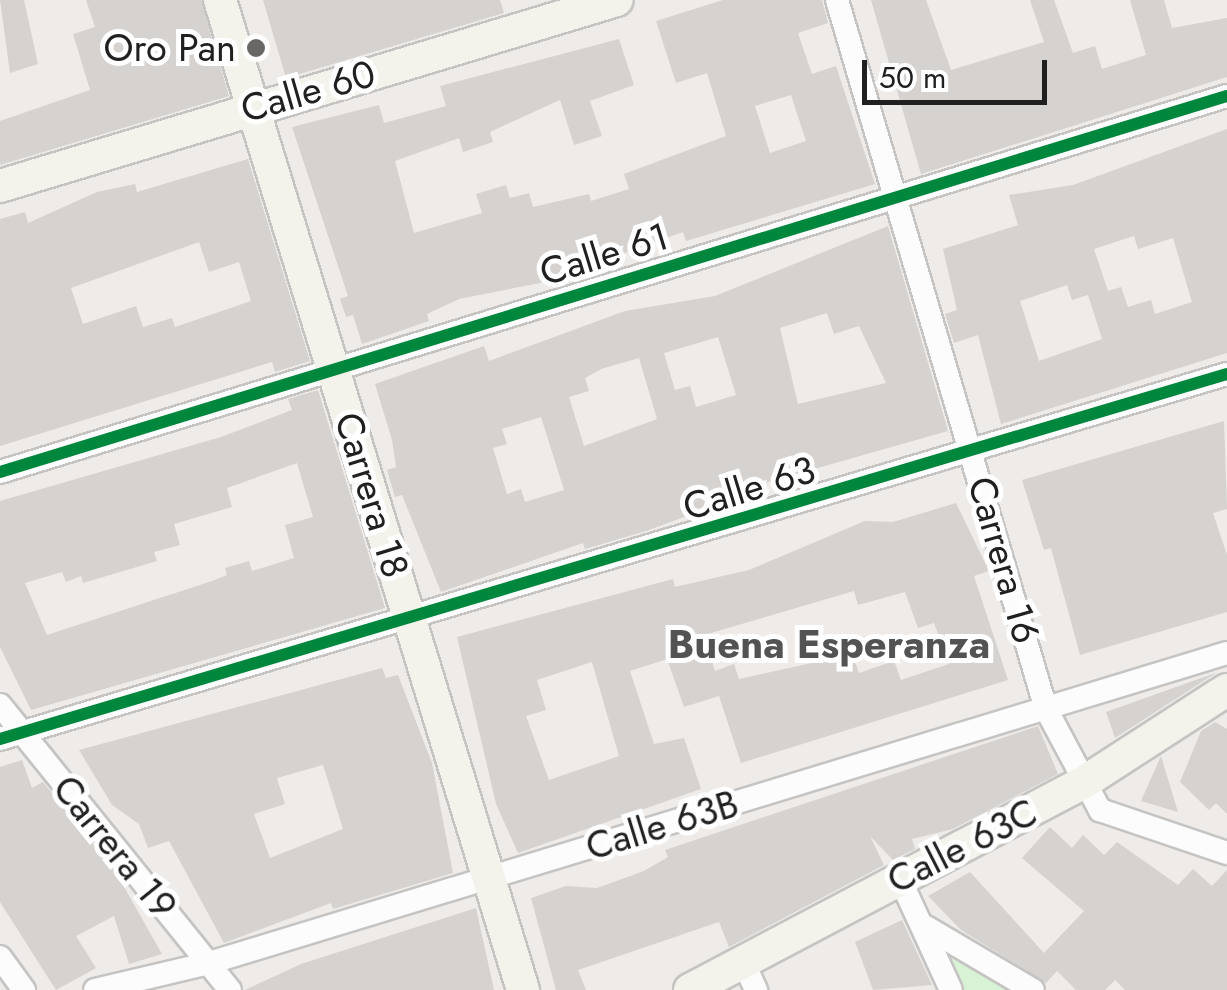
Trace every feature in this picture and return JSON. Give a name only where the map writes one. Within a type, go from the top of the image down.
[{"type":"street","name":"Carrera 18","points":[[220,0],[523,990]]},
{"type":"street","name":"Calle 60","points":[[0,186],[253,106],[618,0]]},
{"type":"street","name":"Carrera 16","points":[[837,0],[891,196],[973,451],[1046,708],[1100,810],[1227,853]]},
{"type":"street","name":"Calle 61","points":[[0,472],[1227,96]]},
{"type":"street","name":"Calle 63","points":[[10,735],[411,623],[1227,374]]},
{"type":"street","name":"Calle 63B","points":[[95,990],[209,963],[1227,653]]},
{"type":"street","name":"Calle 63C","points":[[690,990],[750,976],[899,877],[1083,783],[1227,690]]},
{"type":"street","name":"Carrera 19","points":[[0,705],[10,735],[230,990]]},
{"type":"street","points":[[899,877],[926,927],[952,990]]},
{"type":"street","points":[[926,927],[1032,990]]},
{"type":"street","points":[[0,957],[24,990]]},
{"type":"green space","points":[[946,950],[1022,990],[962,990]]},
{"type":"building","points":[[0,0],[24,0],[38,64],[10,73]]},
{"type":"building","points":[[86,0],[201,0],[229,96],[0,165],[0,121],[90,90],[73,34],[95,27]]},
{"type":"building","points":[[263,0],[500,0],[504,13],[286,78]]},
{"type":"building","points":[[723,0],[822,0],[828,23],[798,33],[812,74],[836,66],[875,184],[686,241],[683,232],[540,283],[459,299],[427,314],[429,321],[362,344],[353,315],[346,317],[340,299],[348,296],[292,127],[379,105],[384,123],[446,106],[440,86],[619,39],[634,85],[590,101],[602,136],[574,145],[560,100],[490,132],[493,142],[463,152],[459,138],[395,161],[414,233],[482,213],[476,194],[506,185],[510,198],[529,193],[533,207],[589,194],[591,201],[629,189],[624,174],[726,136],[707,73],[676,83],[656,21]],"holes":[[[791,95],[806,141],[770,153],[755,106]]]},
{"type":"building","points":[[871,0],[926,0],[951,70],[1044,42],[1030,0],[1054,0],[1073,53],[1095,46],[1102,69],[1146,55],[1130,0],[1164,0],[1172,28],[1227,18],[1227,77],[921,174]]},
{"type":"building","points":[[1227,129],[1227,353],[1001,424],[978,335],[954,343],[945,314],[957,310],[943,249],[1018,225],[1009,195],[1073,185]],"holes":[[[1134,236],[1138,249],[1173,238],[1192,302],[1155,314],[1151,300],[1128,307],[1121,287],[1108,291],[1094,249]],[[1067,285],[1072,300],[1088,295],[1102,339],[1039,361],[1020,301]]]},
{"type":"building","points":[[248,159],[310,361],[275,372],[272,362],[0,446],[0,219],[25,212],[28,223],[97,192],[135,184],[137,192]],"holes":[[[199,242],[209,272],[239,262],[251,301],[175,327],[172,318],[143,327],[136,306],[83,324],[71,288]]]},
{"type":"building","points":[[888,226],[948,431],[726,494],[728,501],[646,531],[585,549],[583,543],[441,592],[402,495],[395,497],[387,470],[396,467],[392,440],[375,384],[484,346],[489,361],[625,311],[715,296]],"holes":[[[827,313],[834,334],[859,326],[886,383],[798,404],[780,328]],[[718,337],[736,395],[696,407],[690,386],[675,390],[664,353]],[[639,358],[657,419],[584,446],[569,397],[589,391],[585,378]],[[541,417],[564,490],[525,502],[521,489],[507,494],[493,448],[507,444],[502,429]]]},
{"type":"building","points":[[318,390],[385,608],[31,710],[0,647],[0,501],[221,437],[292,410],[288,399]],"holes":[[[297,463],[313,517],[285,525],[294,558],[252,571],[249,561],[225,568],[227,575],[212,581],[47,635],[25,583],[62,572],[66,582],[81,576],[83,583],[157,561],[154,552],[180,545],[174,524],[232,507],[227,488]]]},
{"type":"building","points":[[1224,421],[1227,509],[1213,513],[1227,555],[1227,612],[1080,655],[1051,548],[1044,550],[1022,480]]},
{"type":"building","points":[[956,503],[989,571],[974,576],[1008,680],[741,763],[719,696],[684,707],[667,659],[630,671],[654,744],[684,738],[701,789],[518,853],[496,804],[457,637],[673,579],[675,587],[749,570],[865,521],[893,522]],"holes":[[[854,591],[858,605],[905,592],[918,628],[934,623],[949,664],[901,680],[894,661],[859,673],[852,654],[739,679],[734,664],[715,671],[704,635]],[[592,662],[619,756],[549,780],[526,716],[546,710],[537,680]]]},
{"type":"building","points":[[382,668],[386,678],[398,675],[432,763],[453,873],[333,909],[331,903],[224,943],[169,841],[148,848],[139,824],[112,805],[79,750]],"holes":[[[323,765],[343,829],[270,858],[254,814],[285,804],[277,778]]]},
{"type":"building","points":[[1216,673],[1115,738],[1106,712]]},
{"type":"building","points":[[1215,722],[1227,729],[1227,814],[1216,803],[1209,810],[1180,782],[1201,731]]},
{"type":"building","points":[[1038,726],[1058,774],[953,829],[912,839],[915,849],[893,860],[870,836],[884,865],[729,947],[719,922],[578,970],[586,990],[556,990],[531,898],[566,886],[597,888],[644,871],[668,857],[665,850]]},
{"type":"building","points":[[1161,756],[1178,812],[1141,801]]},
{"type":"building","points":[[22,760],[32,788],[43,782],[115,871],[162,954],[129,964],[114,916],[76,936],[96,968],[56,990],[0,902],[0,767]]},
{"type":"building","points":[[1050,827],[1072,848],[1083,835],[1104,855],[1117,842],[1178,885],[1193,869],[1212,886],[1227,870],[1227,990],[1125,990],[1115,980],[1105,990],[1076,990],[1057,971],[1046,983],[961,930],[928,896],[970,872],[1044,953],[1084,911],[1022,858]]},
{"type":"building","points":[[476,908],[494,990],[245,990],[301,964]]},
{"type":"building","points":[[902,920],[932,985],[873,990],[855,942]]},
{"type":"cycle path","points":[[0,472],[1227,96]]},
{"type":"cycle path","points":[[0,739],[1227,374]]},
{"type":"place","name":"Oro Pan","points":[[256,48]]},
{"type":"district","name":"Buena Esperanza","points":[[829,644]]}]
